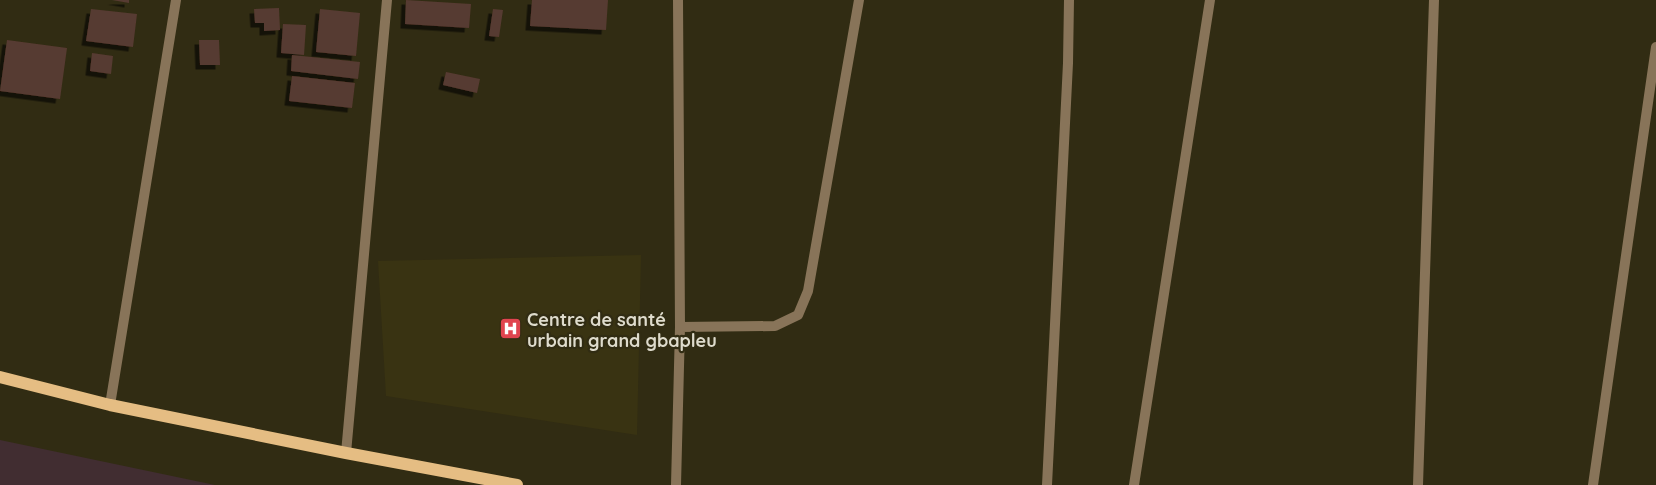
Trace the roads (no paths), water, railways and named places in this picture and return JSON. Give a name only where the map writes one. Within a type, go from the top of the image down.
[{"type":"main road","points":[[0,377],[110,405],[346,453],[517,485]]},
{"type":"street","points":[[110,405],[176,0]]},
{"type":"street","points":[[346,453],[387,0]]},
{"type":"street","points":[[676,485],[680,327],[678,0]]},
{"type":"street","points":[[680,327],[774,326],[798,315],[808,291],[859,0]]},
{"type":"street","points":[[1048,485],[1068,63],[1069,0]]},
{"type":"street","points":[[1134,485],[1210,0]]},
{"type":"street","points":[[1418,485],[1434,0]]},
{"type":"street","points":[[1593,485],[1656,47]]},
{"type":"place","name":"Centre de santé urbain grand gbapleu","points":[[511,329]]}]
